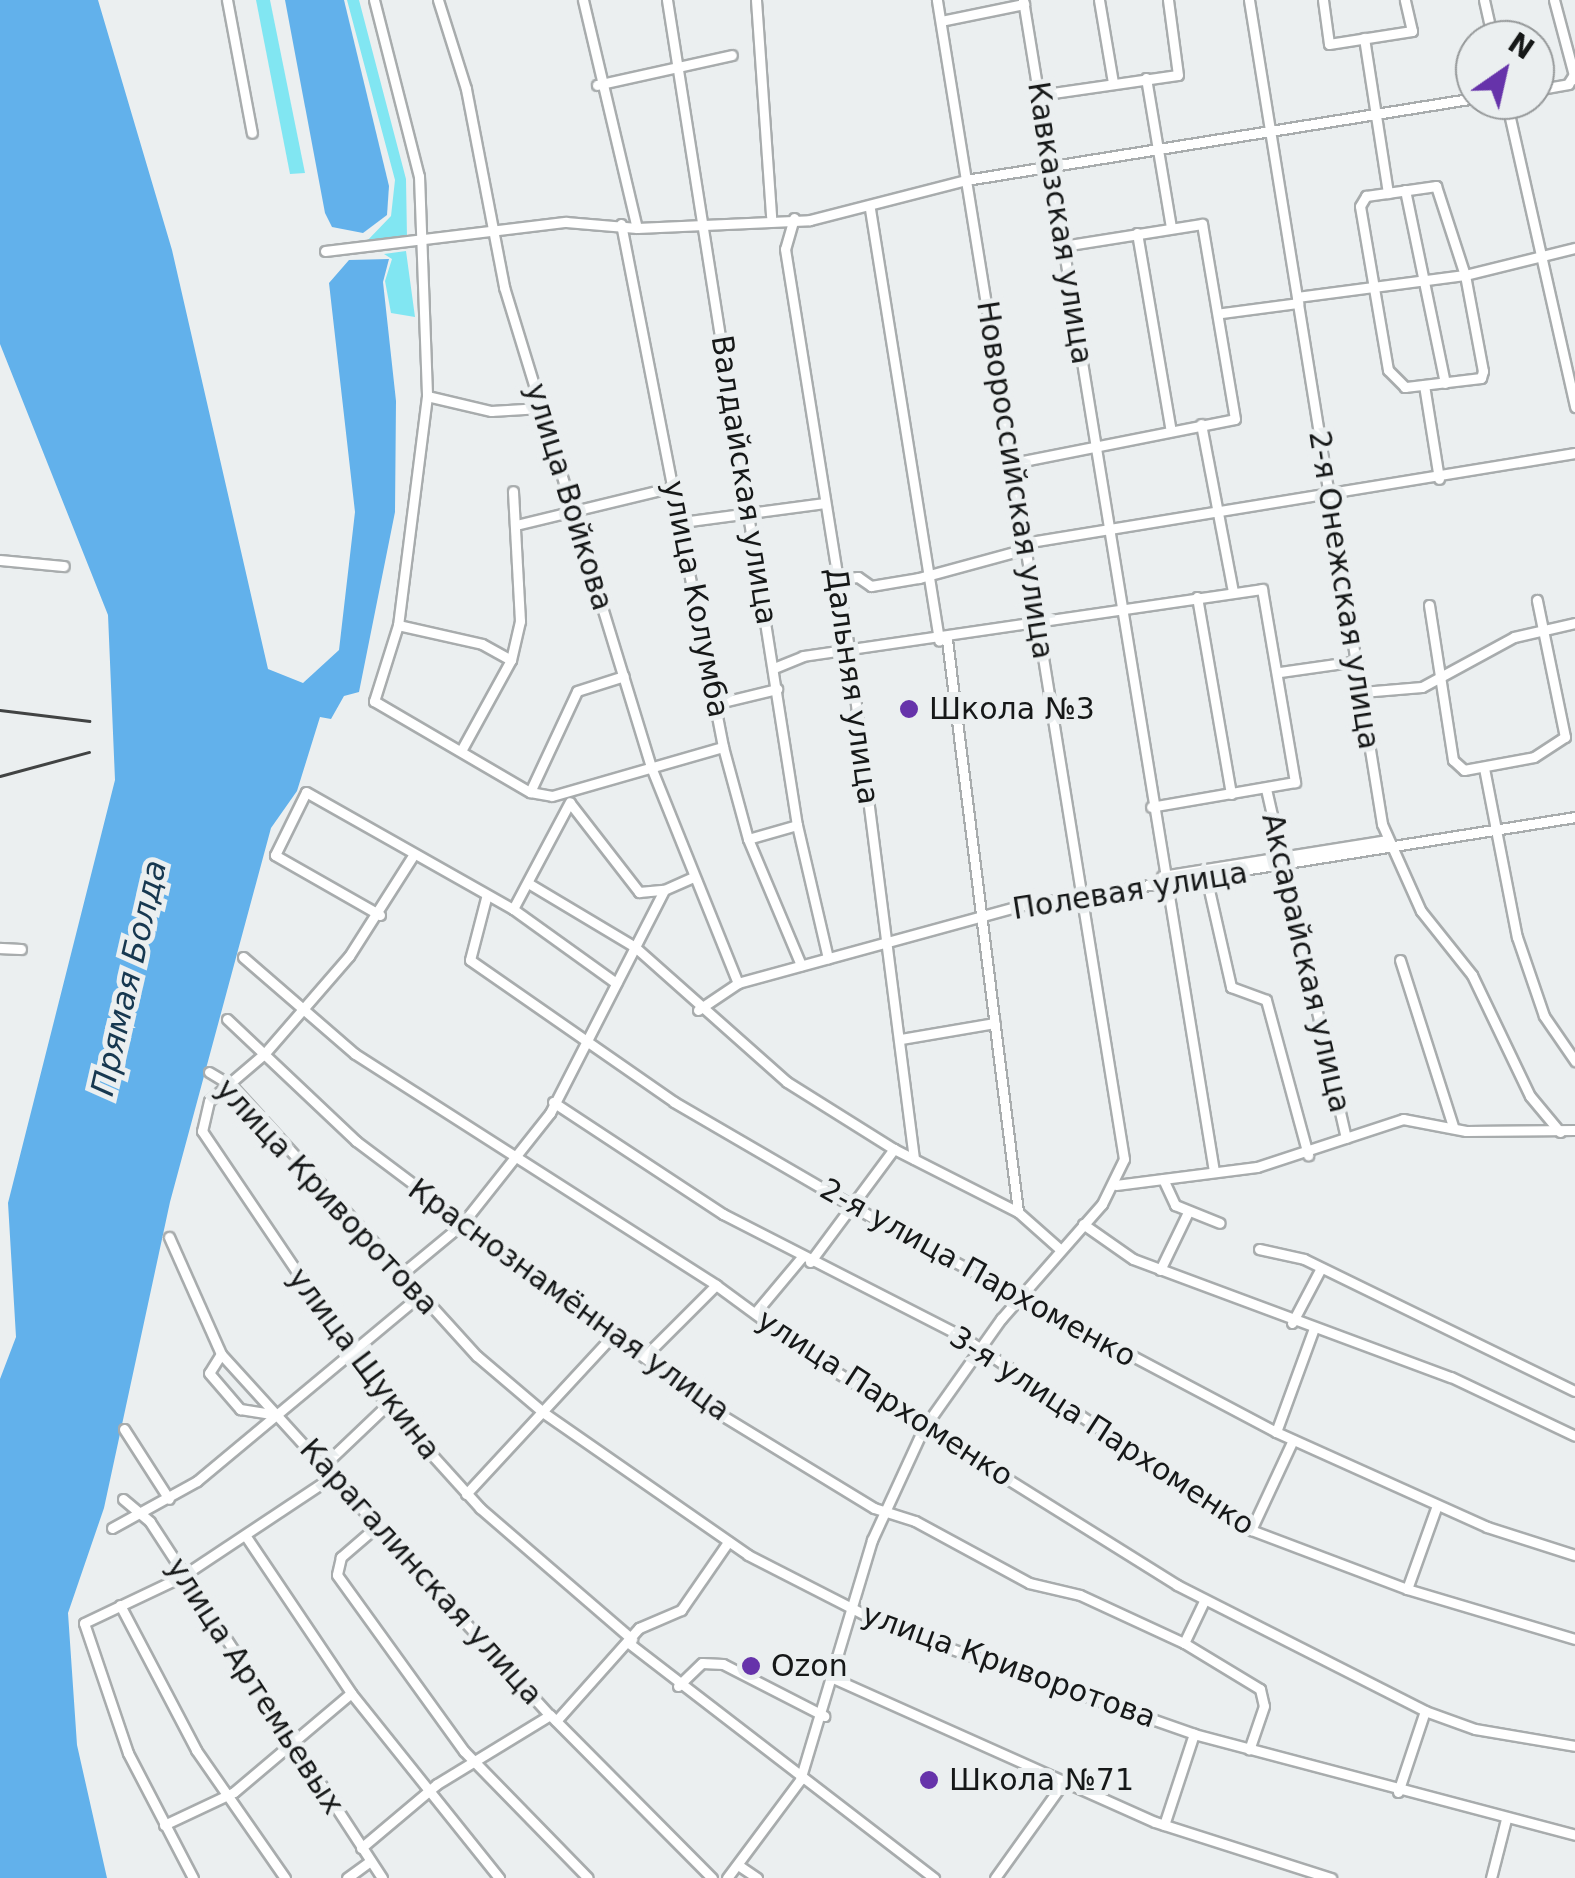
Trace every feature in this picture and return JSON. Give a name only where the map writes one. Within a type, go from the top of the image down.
[{"type":"street","points":[[228,0],[252,133]]},
{"type":"street","points":[[374,0],[418,176],[427,396],[398,625],[374,701],[530,792],[574,790],[724,747]]},
{"type":"street","name":"улица Войкова","points":[[438,0],[497,236],[504,287],[651,767],[691,878],[738,983]]},
{"type":"street","points":[[583,0],[597,85],[637,228]]},
{"type":"street","name":"Валдайская улица","points":[[667,0],[797,825],[828,958]]},
{"type":"street","points":[[756,0],[771,216]]},
{"type":"street","name":"Новороссийская улица","points":[[937,0],[1124,1145],[1116,1185]]},
{"type":"street","points":[[1098,0],[1113,83]]},
{"type":"street","points":[[1039,95],[1182,71],[1168,0]]},
{"type":"street","name":"2-я Онежская улица","points":[[1249,0],[1389,845],[1420,912],[1472,975],[1530,1096],[1560,1132]]},
{"type":"street","points":[[1322,0],[1329,44],[1412,31],[1405,0]]},
{"type":"street","points":[[1554,0],[1575,75]]},
{"type":"street","points":[[941,21],[1024,2]]},
{"type":"street","name":"Кавказская улица","points":[[1024,2],[1122,608]]},
{"type":"street","points":[[1364,38],[1388,193]]},
{"type":"street","points":[[597,85],[732,54]]},
{"type":"street","points":[[1146,78],[1171,228]]},
{"type":"street","points":[[1018,1212],[1020,1180],[995,1023],[984,916],[943,641],[870,208],[877,197],[966,180],[1455,101]]},
{"type":"street","points":[[1510,120],[1575,407]]},
{"type":"street","points":[[1405,190],[1445,384]]},
{"type":"street","points":[[1405,190],[1439,190],[1465,275],[1483,371],[1445,384],[1404,387],[1388,370],[1360,206],[1366,196],[1405,190]]},
{"type":"street","points":[[325,251],[497,236],[566,222],[637,228],[704,225],[870,208]]},
{"type":"street","name":"Дальняя улица","points":[[794,218],[785,249],[849,650],[914,1158]]},
{"type":"street","name":"улица Колумба","points":[[621,224],[719,703],[724,747],[748,839],[801,965]]},
{"type":"street","points":[[1013,463],[1235,419],[1222,313],[1202,224],[1063,246]]},
{"type":"street","points":[[1137,233],[1171,431]]},
{"type":"street","points":[[1222,313],[1465,275],[1575,248]]},
{"type":"street","points":[[1424,385],[1439,478]]},
{"type":"street","points":[[427,396],[491,411],[541,408]]},
{"type":"street","points":[[1201,424],[1233,592]]},
{"type":"street","points":[[838,579],[858,577],[872,586],[930,574],[1025,546],[1575,453]]},
{"type":"street","points":[[516,525],[574,515],[673,488]]},
{"type":"street","points":[[462,750],[511,660],[520,622],[512,492]]},
{"type":"street","points":[[682,522],[748,510],[825,504]]},
{"type":"street","points":[[0,560],[64,566]]},
{"type":"street","points":[[774,668],[849,650],[943,641],[1122,608],[1262,588],[1296,776],[1266,789],[1152,807]]},
{"type":"street","points":[[1197,597],[1230,794]]},
{"type":"street","points":[[1429,605],[1438,678],[1456,768],[1484,768],[1534,756],[1565,737],[1537,600]]},
{"type":"street","points":[[1122,608],[1163,881],[1214,1172]]},
{"type":"street","points":[[1362,692],[1438,678],[1454,663],[1544,628],[1575,623]]},
{"type":"street","points":[[398,625],[482,644],[511,660]]},
{"type":"street","points":[[1280,672],[1356,661]]},
{"type":"street","points":[[530,792],[577,691],[624,676]]},
{"type":"street","points":[[719,703],[778,689]]},
{"type":"street","points":[[1484,768],[1534,990],[1575,1060]]},
{"type":"street","name":"Аксарайская улица","points":[[1266,789],[1278,863],[1346,1138]]},
{"type":"street","points":[[513,909],[574,790]]},
{"type":"street","points":[[380,915],[274,855],[306,792],[486,898],[513,909],[616,983]]},
{"type":"street","points":[[570,803],[639,892],[664,890],[691,878]]},
{"type":"street","points":[[1163,881],[1574,820]]},
{"type":"street","points":[[748,839],[797,825]]},
{"type":"street","points":[[231,1086],[304,1009],[380,915],[414,854]]},
{"type":"street","name":"Полевая улица","points":[[698,1010],[738,983],[984,916],[1081,894],[1163,881],[1207,880],[1278,863]]},
{"type":"street","points":[[1207,880],[1232,987],[1266,1000],[1308,1155]]},
{"type":"street","points":[[528,883],[635,947],[698,1010],[787,1082],[894,1150],[1018,1212],[1061,1250]]},
{"type":"street","points":[[398,1277],[462,1224],[516,1158],[553,1102],[582,1039],[664,890]]},
{"type":"street","name":"2-я улица Пархоменко","points":[[486,898],[470,960],[582,1039],[856,1207],[1023,1292],[1276,1432],[1437,1506],[1575,1555]]},
{"type":"street","points":[[0,948],[21,949]]},
{"type":"street","name":"улица Пархоменко","points":[[243,957],[355,1054],[716,1285],[923,1429],[1204,1601],[1425,1711],[1475,1729],[1575,1746]]},
{"type":"street","points":[[1400,960],[1453,1126]]},
{"type":"street","name":"Краснознамённая улица","points":[[227,1018],[356,1142],[715,1411],[884,1510],[1029,1583],[1080,1595],[1184,1643],[1260,1689],[1264,1706],[1249,1750]]},
{"type":"street","points":[[901,1039],[995,1023]]},
{"type":"street","name":"улица Криворотова","points":[[209,1072],[231,1086],[398,1277],[544,1413],[728,1542],[852,1608],[1194,1734],[1398,1792],[1575,1836]]},
{"type":"street","name":"улица Щукина","points":[[231,1086],[216,1093],[204,1116],[206,1145],[387,1405],[466,1494],[678,1686],[934,1878]]},
{"type":"street","name":"3-я улица Пархоменко","points":[[553,1102],[806,1260],[978,1350],[1251,1530],[1407,1590],[1575,1640]]},
{"type":"street","points":[[727,1878],[800,1780],[824,1716],[852,1608],[884,1510],[923,1429],[1023,1292],[1116,1185],[1308,1155],[1403,1119],[1453,1126],[1575,1130]]},
{"type":"street","points":[[755,1313],[856,1207],[894,1150]]},
{"type":"street","points":[[1164,1179],[1168,1196],[1188,1212],[1220,1223]]},
{"type":"street","points":[[1160,1270],[1188,1212]]},
{"type":"street","points":[[1083,1224],[1160,1270],[1313,1331],[1451,1377],[1575,1436]]},
{"type":"street","name":"Карагалинская улица","points":[[170,1238],[221,1354],[553,1718],[712,1878]]},
{"type":"street","points":[[1259,1249],[1321,1268],[1575,1391]]},
{"type":"street","points":[[1292,1322],[1321,1268]]},
{"type":"street","points":[[645,1356],[716,1285]]},
{"type":"street","points":[[112,1528],[170,1500],[419,1296]]},
{"type":"street","points":[[1276,1432],[1313,1331]]},
{"type":"street","points":[[466,1494],[614,1334]]},
{"type":"street","points":[[221,1354],[209,1374],[240,1409],[278,1415]]},
{"type":"street","points":[[324,1465],[387,1405]]},
{"type":"street","points":[[124,1429],[170,1500]]},
{"type":"street","points":[[1251,1530],[1293,1440]]},
{"type":"street","points":[[193,1878],[107,1702],[84,1624],[180,1577],[247,1538],[334,1476]]},
{"type":"street","name":"улица Артемьевых","points":[[123,1499],[143,1512],[180,1577],[382,1878]]},
{"type":"street","points":[[1407,1590],[1437,1506]]},
{"type":"street","points":[[377,1526],[335,1566],[474,1761],[588,1878]]},
{"type":"street","points":[[247,1538],[351,1693],[497,1877]]},
{"type":"street","points":[[362,1848],[474,1761],[553,1718],[650,1620],[681,1610],[728,1542]]},
{"type":"street","points":[[1184,1643],[1204,1601]]},
{"type":"street","points":[[120,1606],[225,1794],[285,1878]]},
{"type":"street","points":[[678,1686],[702,1663],[723,1664],[824,1716]]},
{"type":"street","points":[[835,1679],[1164,1825],[1332,1878]]},
{"type":"street","points":[[164,1825],[225,1794],[351,1693]]},
{"type":"street","points":[[1398,1792],[1425,1711]]},
{"type":"street","points":[[1164,1825],[1194,1734]]},
{"type":"street","points":[[995,1878],[1063,1783]]},
{"type":"street","points":[[1491,1878],[1506,1820]]},
{"type":"street","points":[[348,1878],[370,1861]]},
{"type":"street","points":[[738,1865],[757,1878]]},
{"type":"shaded area","points":[[256,0],[270,0],[305,173],[290,174]]},
{"type":"shaded area","points":[[347,0],[359,0],[406,179],[407,238],[365,243],[391,216],[395,180]]},
{"type":"shaded area","points":[[406,251],[415,317],[391,313],[385,281],[392,259],[384,254]]},
{"type":"water","name":"Прямая Болда","points":[[0,0],[98,0],[172,250],[268,669],[303,683],[339,650],[355,512],[329,283],[349,260],[389,259],[383,282],[396,401],[395,512],[359,692],[344,696],[331,719],[320,717],[297,791],[271,828],[170,1202],[104,1508],[68,1613],[77,1745],[107,1878],[0,1878],[0,1379],[16,1337],[8,1203],[115,780],[108,615],[0,344]]},
{"type":"water","points":[[285,0],[344,0],[389,186],[387,215],[363,233],[332,227],[325,213]]},
{"type":"railway","points":[[0,710],[89,721]]},
{"type":"railway","points":[[0,776],[89,752]]},
{"type":"place","name":"Школа №3","points":[[909,709]]},
{"type":"place","name":"Ozon","points":[[751,1666]]},
{"type":"place","name":"Школа №71","points":[[929,1780]]}]
